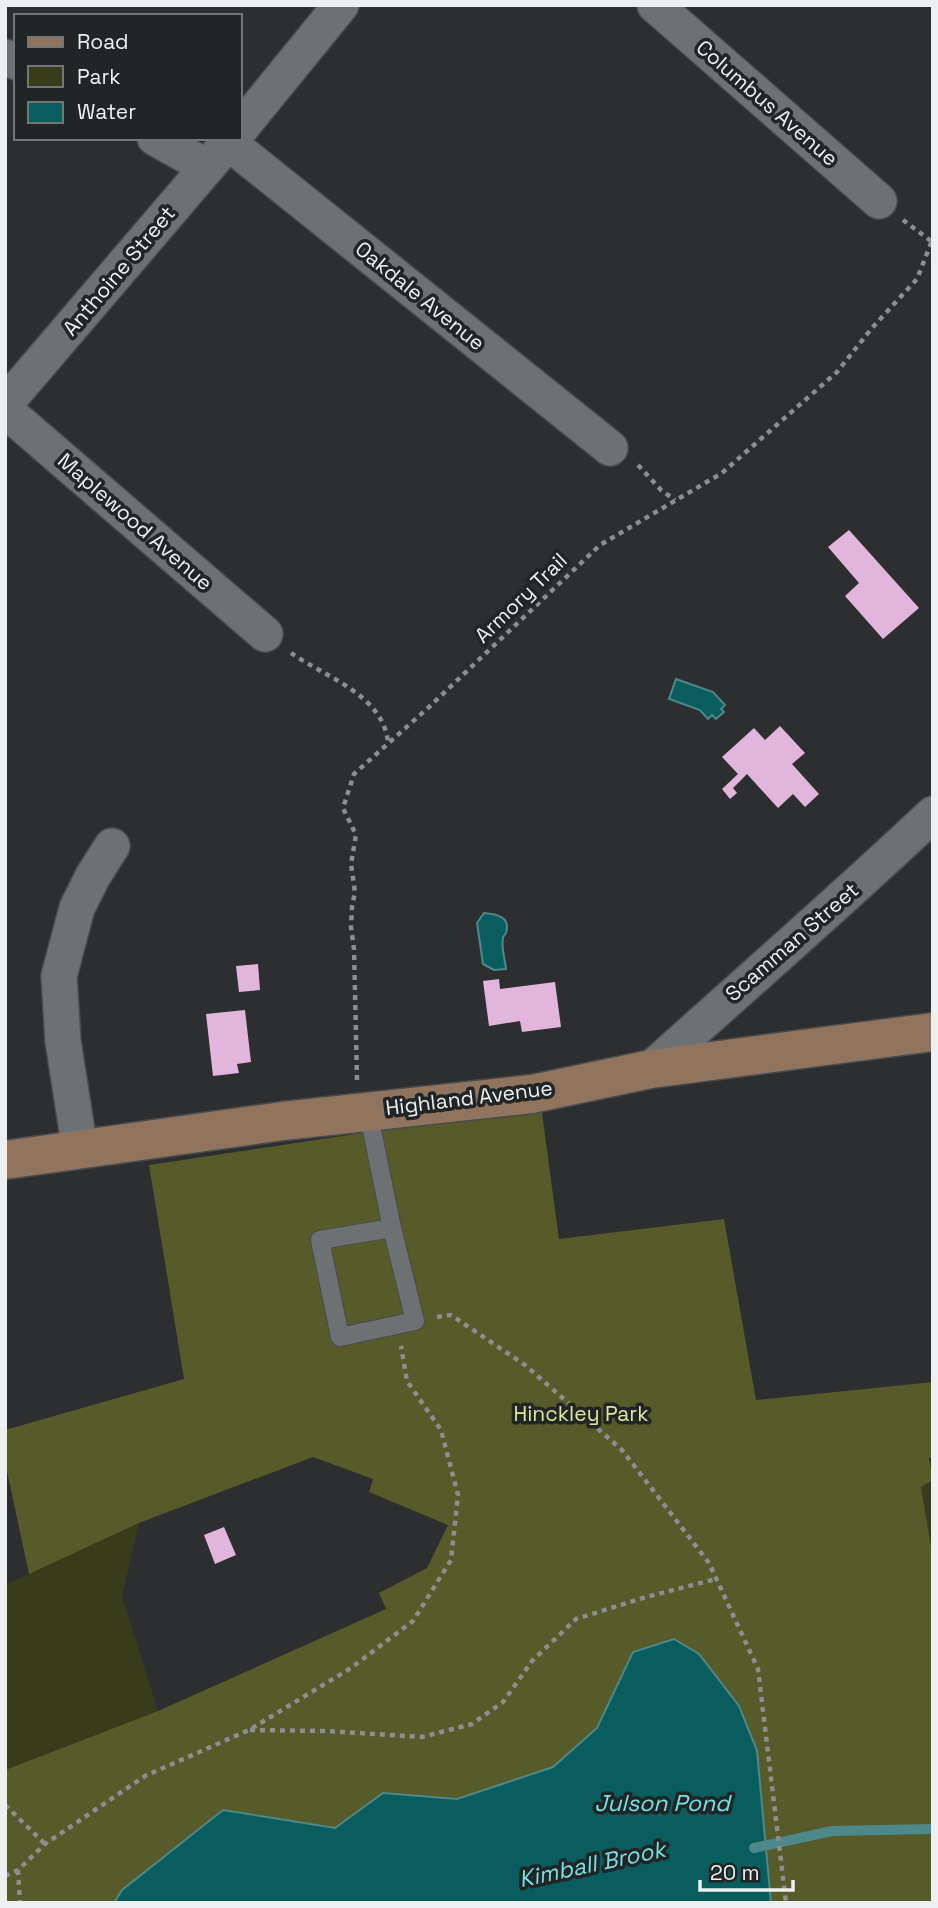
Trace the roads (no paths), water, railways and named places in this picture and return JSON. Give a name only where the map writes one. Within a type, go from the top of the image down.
[{"type":"street","name":"Anthoine Street","points":[[242,126],[341,5]]},
{"type":"street","name":"Columbus Avenue","points":[[655,5],[879,201]]},
{"type":"street","name":"Oakdale Avenue","points":[[179,140],[227,144],[610,448]]},
{"type":"street","name":"Anthoine Street","points":[[5,407],[227,144]]},
{"type":"street","name":"Maplewood Avenue","points":[[5,407],[265,634]]},
{"type":"street","name":"Scamman Street","points":[[651,1069],[861,882],[933,814]]},
{"type":"street","points":[[80,1150],[63,1041],[59,976],[77,908],[112,846]]},
{"type":"street","name":"Highland Avenue","points":[[5,1160],[283,1121],[362,1096],[532,1094],[651,1069],[933,1032]]},
{"type":"lane","points":[[362,1096],[392,1228],[407,1323],[340,1337],[320,1240],[392,1228]]},
{"type":"water","points":[[676,679],[713,692],[725,705],[721,709],[724,712],[716,719],[712,715],[708,719],[700,710],[669,699]]},
{"type":"water","points":[[484,913],[505,920],[507,928],[503,937],[503,949],[506,969],[494,970],[483,964],[477,923]]},
{"type":"water","name":"Julson Pond","points":[[674,1639],[699,1654],[739,1706],[757,1751],[771,1903],[114,1903],[122,1890],[223,1810],[335,1828],[383,1793],[457,1799],[553,1767],[597,1728],[633,1652]]},
{"type":"waterway","name":"Kimball Brook","points":[[754,1848],[832,1831],[933,1829]]},
{"type":"park label","name":"Hinckley Park","points":[[581,1414]]}]
